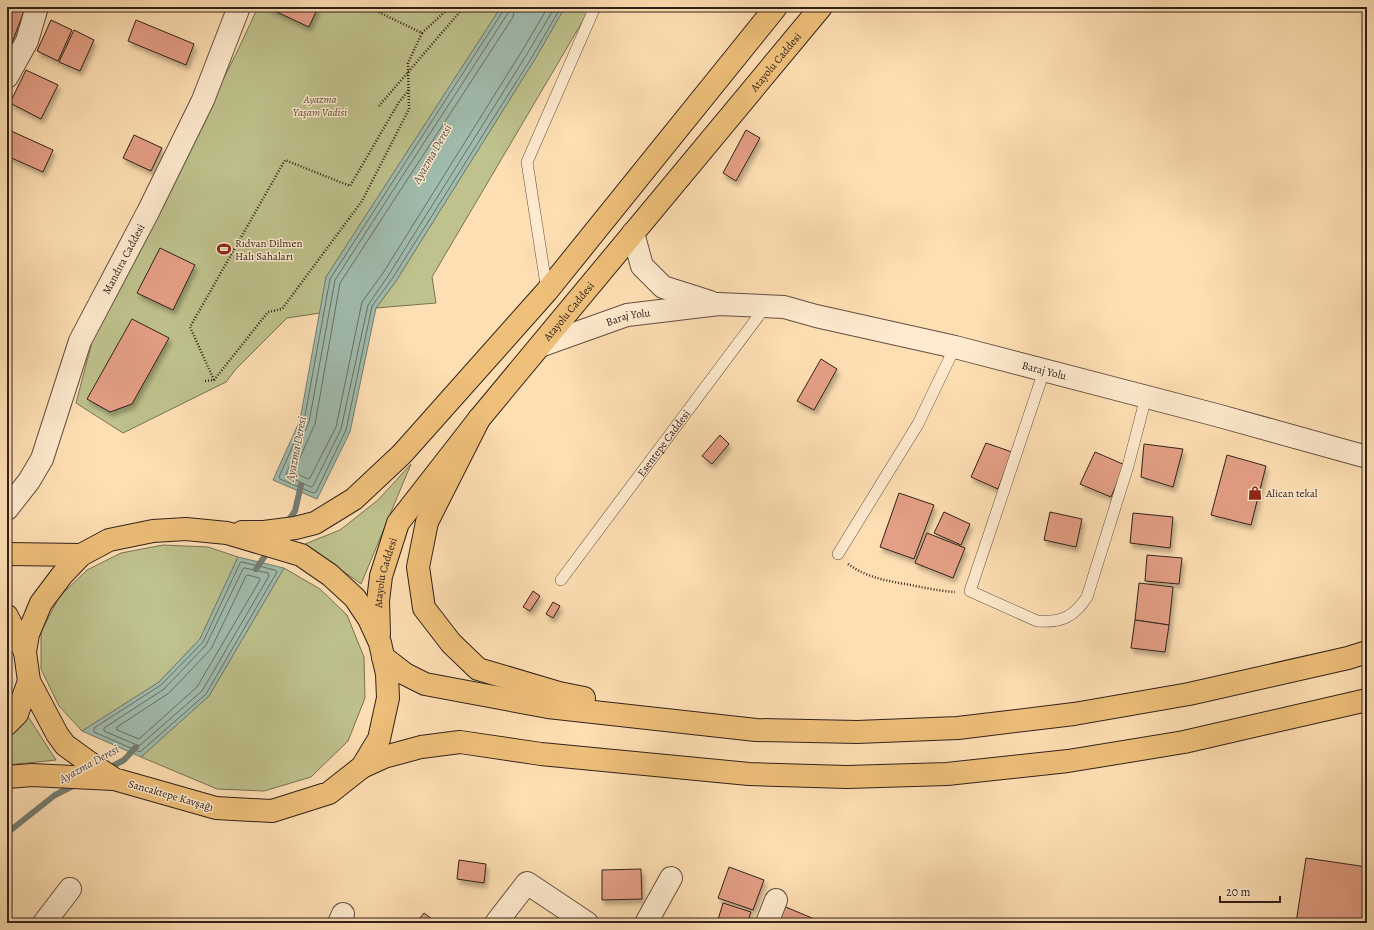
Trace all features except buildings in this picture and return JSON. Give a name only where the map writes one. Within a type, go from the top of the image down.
[{"type":"main road","points":[[227,533],[264,532],[316,523],[354,499],[402,454],[547,292],[776,7]]},
{"type":"main road","name":"Atayolu Caddesi","points":[[381,650],[378,601],[381,576],[398,523],[479,419],[821,7]]},
{"type":"main road","points":[[479,419],[427,522],[418,567],[424,608],[451,643],[478,669],[559,693],[756,730]]},
{"type":"main road","name":"Sancaktepe Kavşağı","points":[[186,529],[227,533],[301,555],[330,575],[355,598],[369,619],[381,650],[387,674],[388,698],[379,739],[362,767],[329,793],[272,811],[216,808],[114,779],[65,745],[56,734],[29,681],[25,652],[28,634],[41,603],[62,575],[81,555],[109,540],[153,531],[186,529]]},
{"type":"main road","points":[[7,554],[81,555]]},
{"type":"main road","points":[[7,616],[25,652]]},
{"type":"main road","points":[[381,650],[405,674],[424,684],[548,707],[756,730],[857,732],[950,728],[1074,714],[1189,694],[1348,658],[1367,652]]},
{"type":"main road","points":[[7,724],[17,714],[29,681]]},
{"type":"main road","points":[[362,767],[384,757],[421,747],[460,742],[541,754],[749,774],[847,777],[947,774],[1068,761],[1184,742],[1367,700]]},
{"type":"main road","points":[[7,777],[32,775],[114,779]]},
{"type":"street","points":[[7,77],[27,41],[37,7]]},
{"type":"street","name":"Mandıra Caddesi","points":[[7,509],[29,481],[42,459],[80,341],[148,212],[203,100],[239,7]]},
{"type":"street","name":"Baraj Yolu","points":[[633,232],[642,266],[663,287],[719,304]]},
{"type":"street","name":"Baraj Yolu","points":[[540,346],[627,315],[719,304],[784,307],[816,316],[955,348],[1146,397],[1367,457]]},
{"type":"street","points":[[646,923],[671,878]]},
{"type":"street","points":[[496,923],[527,883],[587,923]]},
{"type":"street","points":[[44,923],[70,889]]},
{"type":"street","points":[[767,923],[776,900]]},
{"type":"lane","points":[[547,292],[527,162],[595,7]]},
{"type":"lane","name":"Esentepe Caddesi","points":[[561,580],[766,306]]},
{"type":"lane","points":[[838,554],[918,424],[955,348]]},
{"type":"lane","points":[[1044,371],[970,591],[1037,621],[1057,621],[1067,617],[1075,612],[1087,597],[1128,466],[1146,397]]},
{"type":"path","points":[[368,7],[422,33]]},
{"type":"path","points":[[205,381],[214,380],[268,312],[282,309],[362,201],[409,109],[408,63],[422,33],[450,7]]},
{"type":"path","points":[[378,106],[464,7]]},
{"type":"path","points":[[214,380],[190,327],[285,160],[350,186],[400,102],[409,90]]},
{"type":"path","points":[[838,554],[853,567],[866,575],[881,580],[942,591],[970,591]]},
{"type":"green space","name":"Ayazma Yaşam Vadisi","points":[[258,7],[501,7],[326,277],[320,313],[287,318],[236,369],[226,382],[123,433],[76,403],[96,327],[237,52]]},
{"type":"green space","points":[[565,7],[591,7],[432,277],[436,303],[376,308],[396,281],[535,59]]},
{"type":"green space","points":[[411,464],[361,584],[305,544],[340,530],[378,500]]},
{"type":"green space","points":[[163,545],[208,547],[238,557],[200,639],[159,682],[82,731],[59,706],[41,669],[41,632],[59,597],[87,570],[121,553]]},
{"type":"green space","points":[[284,568],[320,589],[347,615],[364,657],[365,698],[348,741],[311,777],[264,791],[217,789],[141,757],[209,696]]},
{"type":"green space","points":[[27,715],[56,760],[7,765],[7,739]]},
{"type":"water","points":[[501,7],[565,7],[535,59],[396,281],[376,308],[350,432],[317,499],[273,480],[300,420],[326,277]]},
{"type":"water","points":[[238,557],[284,568],[209,696],[141,757],[82,731],[159,682],[200,639]]},
{"type":"waterway","name":"Ayazma Deresi","points":[[286,524],[295,511],[301,485]]},
{"type":"waterway","name":"Ayazma Deresi","points":[[256,569],[269,550]]},
{"type":"waterway","name":"Ayazma Deresi","points":[[107,769],[124,760],[136,747]]},
{"type":"waterway","name":"Ayazma Deresi","points":[[7,833],[55,795],[75,785]]},
{"type":"place","name":"Rıdvan Dilmen Halı Sahaları","points":[[224,249]]},
{"type":"place","name":"Alican tekal","points":[[1255,493]]}]
